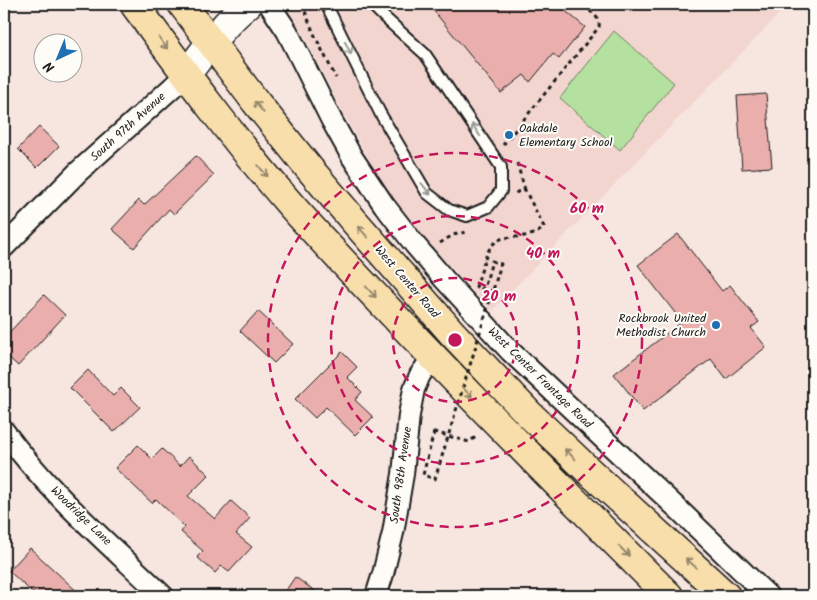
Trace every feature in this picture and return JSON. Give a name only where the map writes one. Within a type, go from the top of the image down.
[{"type":"main road","points":[[134,4],[186,75],[232,133],[290,203],[346,265],[433,357],[669,596]]},
{"type":"main road","name":"West Center Road","points":[[182,4],[255,101],[308,167],[452,334],[529,414],[726,596]]},
{"type":"street","name":"South 97th Avenue","points":[[4,247],[78,172],[186,75],[210,42],[248,4]]},
{"type":"street","name":"West Center Frontage Road","points":[[269,4],[287,31],[352,157],[384,205],[421,252],[510,351],[768,596]]},
{"type":"street","name":"South 98th Avenue","points":[[376,596],[393,533],[414,390],[420,375],[433,357]]},
{"type":"street","name":"Woodridge Lane","points":[[4,431],[22,455],[57,494],[163,596]]},
{"type":"lane","points":[[326,4],[380,113],[427,192],[449,210],[467,216],[488,207],[502,191],[501,167],[425,54],[371,4]]},
{"type":"path","points":[[302,4],[339,86]]},
{"type":"path","points":[[503,146],[599,27],[599,19],[580,4]]},
{"type":"path","points":[[481,433],[468,442],[434,432],[423,475],[435,479],[501,264],[492,261],[484,289],[476,287],[487,252],[495,242],[503,238],[524,236],[536,233],[544,228],[525,190],[518,192],[512,199]]},
{"type":"path","points":[[439,244],[453,235],[472,230]]},
{"type":"path","points":[[434,237],[443,249]]},
{"type":"path","points":[[486,308],[493,315]]},
{"type":"shaded area","name":"Oakdale Elementary School","points":[[285,4],[789,4],[492,311],[433,248],[400,209],[375,171],[336,100],[311,49]]},
{"type":"green space","points":[[614,31],[674,83],[620,150],[560,98]]},
{"type":"building","points":[[428,4],[557,4],[585,27],[559,59],[553,54],[530,82],[524,75],[501,93]]},
{"type":"building","points":[[766,94],[772,167],[742,169],[737,96]]},
{"type":"building","points":[[39,127],[59,146],[37,168],[18,149]]},
{"type":"building","points":[[196,156],[214,175],[174,214],[169,209],[134,248],[112,229],[139,200],[144,205]]},
{"type":"building","name":"Rockbrook United Methodist Church","points":[[678,234],[722,291],[730,285],[759,322],[751,328],[766,347],[726,379],[711,359],[643,411],[614,374],[682,322],[638,265]]},
{"type":"building","points":[[44,295],[65,315],[18,366],[4,353],[4,338]]},
{"type":"building","points":[[258,311],[293,344],[274,363],[240,331]]},
{"type":"building","points":[[342,352],[357,367],[347,377],[362,392],[355,400],[373,417],[355,435],[326,407],[315,418],[295,399]]},
{"type":"building","points":[[88,370],[113,396],[121,388],[140,407],[114,432],[70,388]]},
{"type":"building","points":[[138,445],[152,459],[162,449],[180,466],[189,456],[209,475],[188,496],[215,519],[231,501],[250,518],[236,534],[252,547],[229,572],[221,566],[215,573],[197,557],[203,551],[181,532],[185,527],[156,499],[152,503],[115,468]]},
{"type":"building","points":[[30,548],[82,596],[36,596],[9,571]]},
{"type":"building","points":[[295,577],[322,596],[282,596]]},
{"type":"place","name":"Oakdale Elementary School","points":[[509,135]]},
{"type":"place","name":"Rockbrook United Methodist Church","points":[[716,325]]}]
